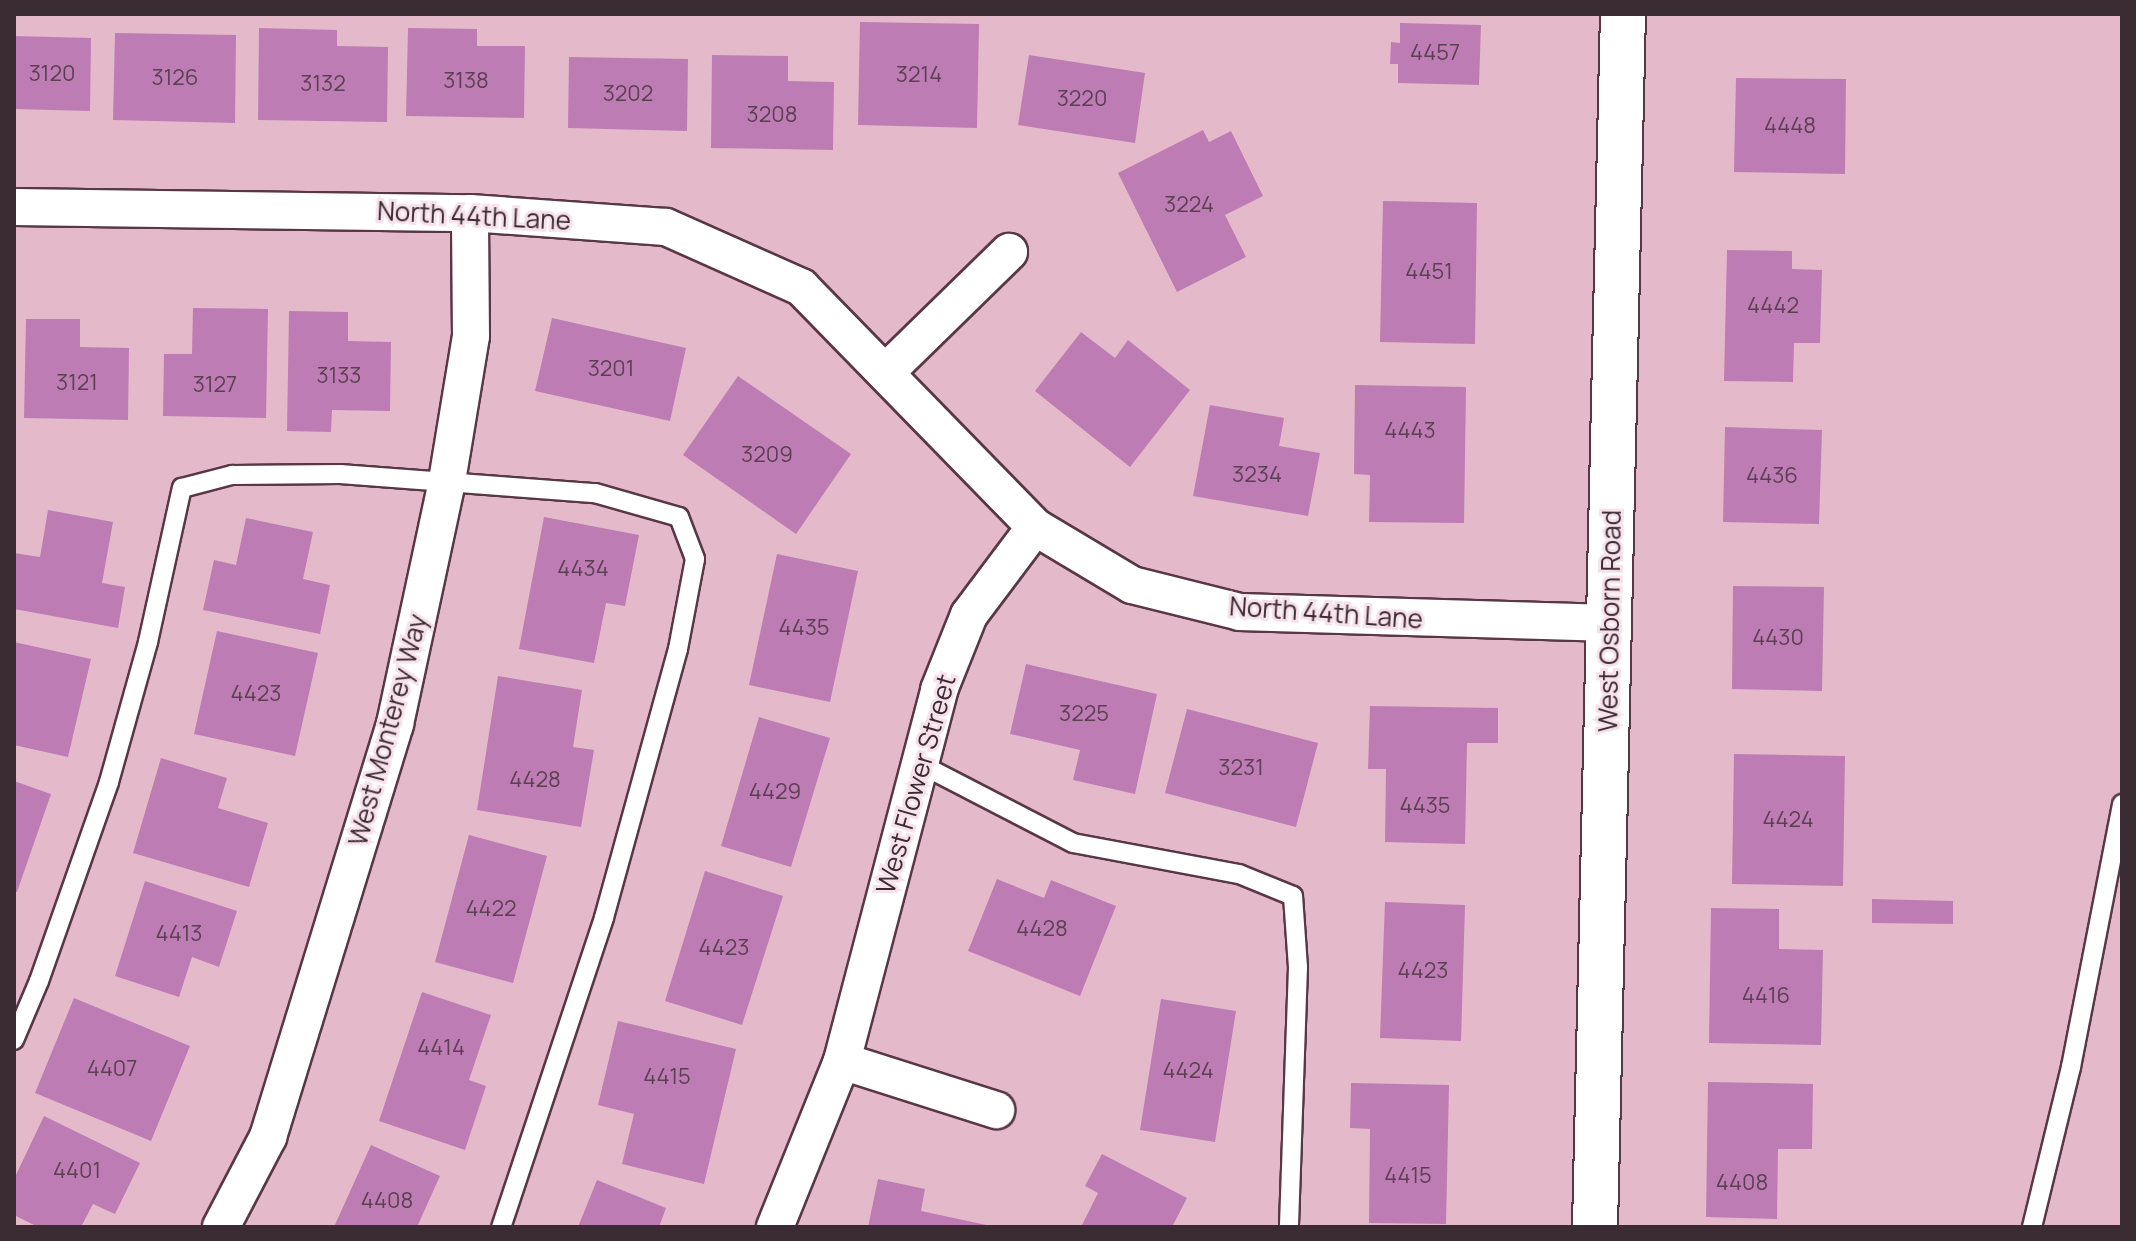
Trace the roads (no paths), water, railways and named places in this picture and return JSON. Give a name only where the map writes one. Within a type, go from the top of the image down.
[{"type":"street","name":"West Osborn Road","points":[[1595,1227],[1623,14]]},
{"type":"street","name":"North 44th Lane","points":[[14,207],[470,213],[666,227],[801,287],[1035,527],[1132,585],[1240,612],[1610,623]]},
{"type":"street","name":"West Monterey Way","points":[[221,1227],[268,1137],[391,738],[447,481],[471,336],[470,213]]},
{"type":"street","points":[[886,372],[1009,252]]},
{"type":"street","name":"West Flower Street","points":[[775,1227],[842,1061],[939,690],[969,615],[1035,527]]},
{"type":"street","points":[[842,1061],[996,1110]]},
{"type":"lane","points":[[14,1040],[39,981],[109,782],[148,642],[182,488],[232,475],[340,474],[595,493],[679,517],[695,559],[678,649],[604,918],[501,1227]]},
{"type":"lane","points":[[920,764],[1073,843],[1239,874],[1293,896],[1298,967],[1289,1227]]},
{"type":"lane","points":[[2032,1227],[2071,1067],[2122,804]]}]
